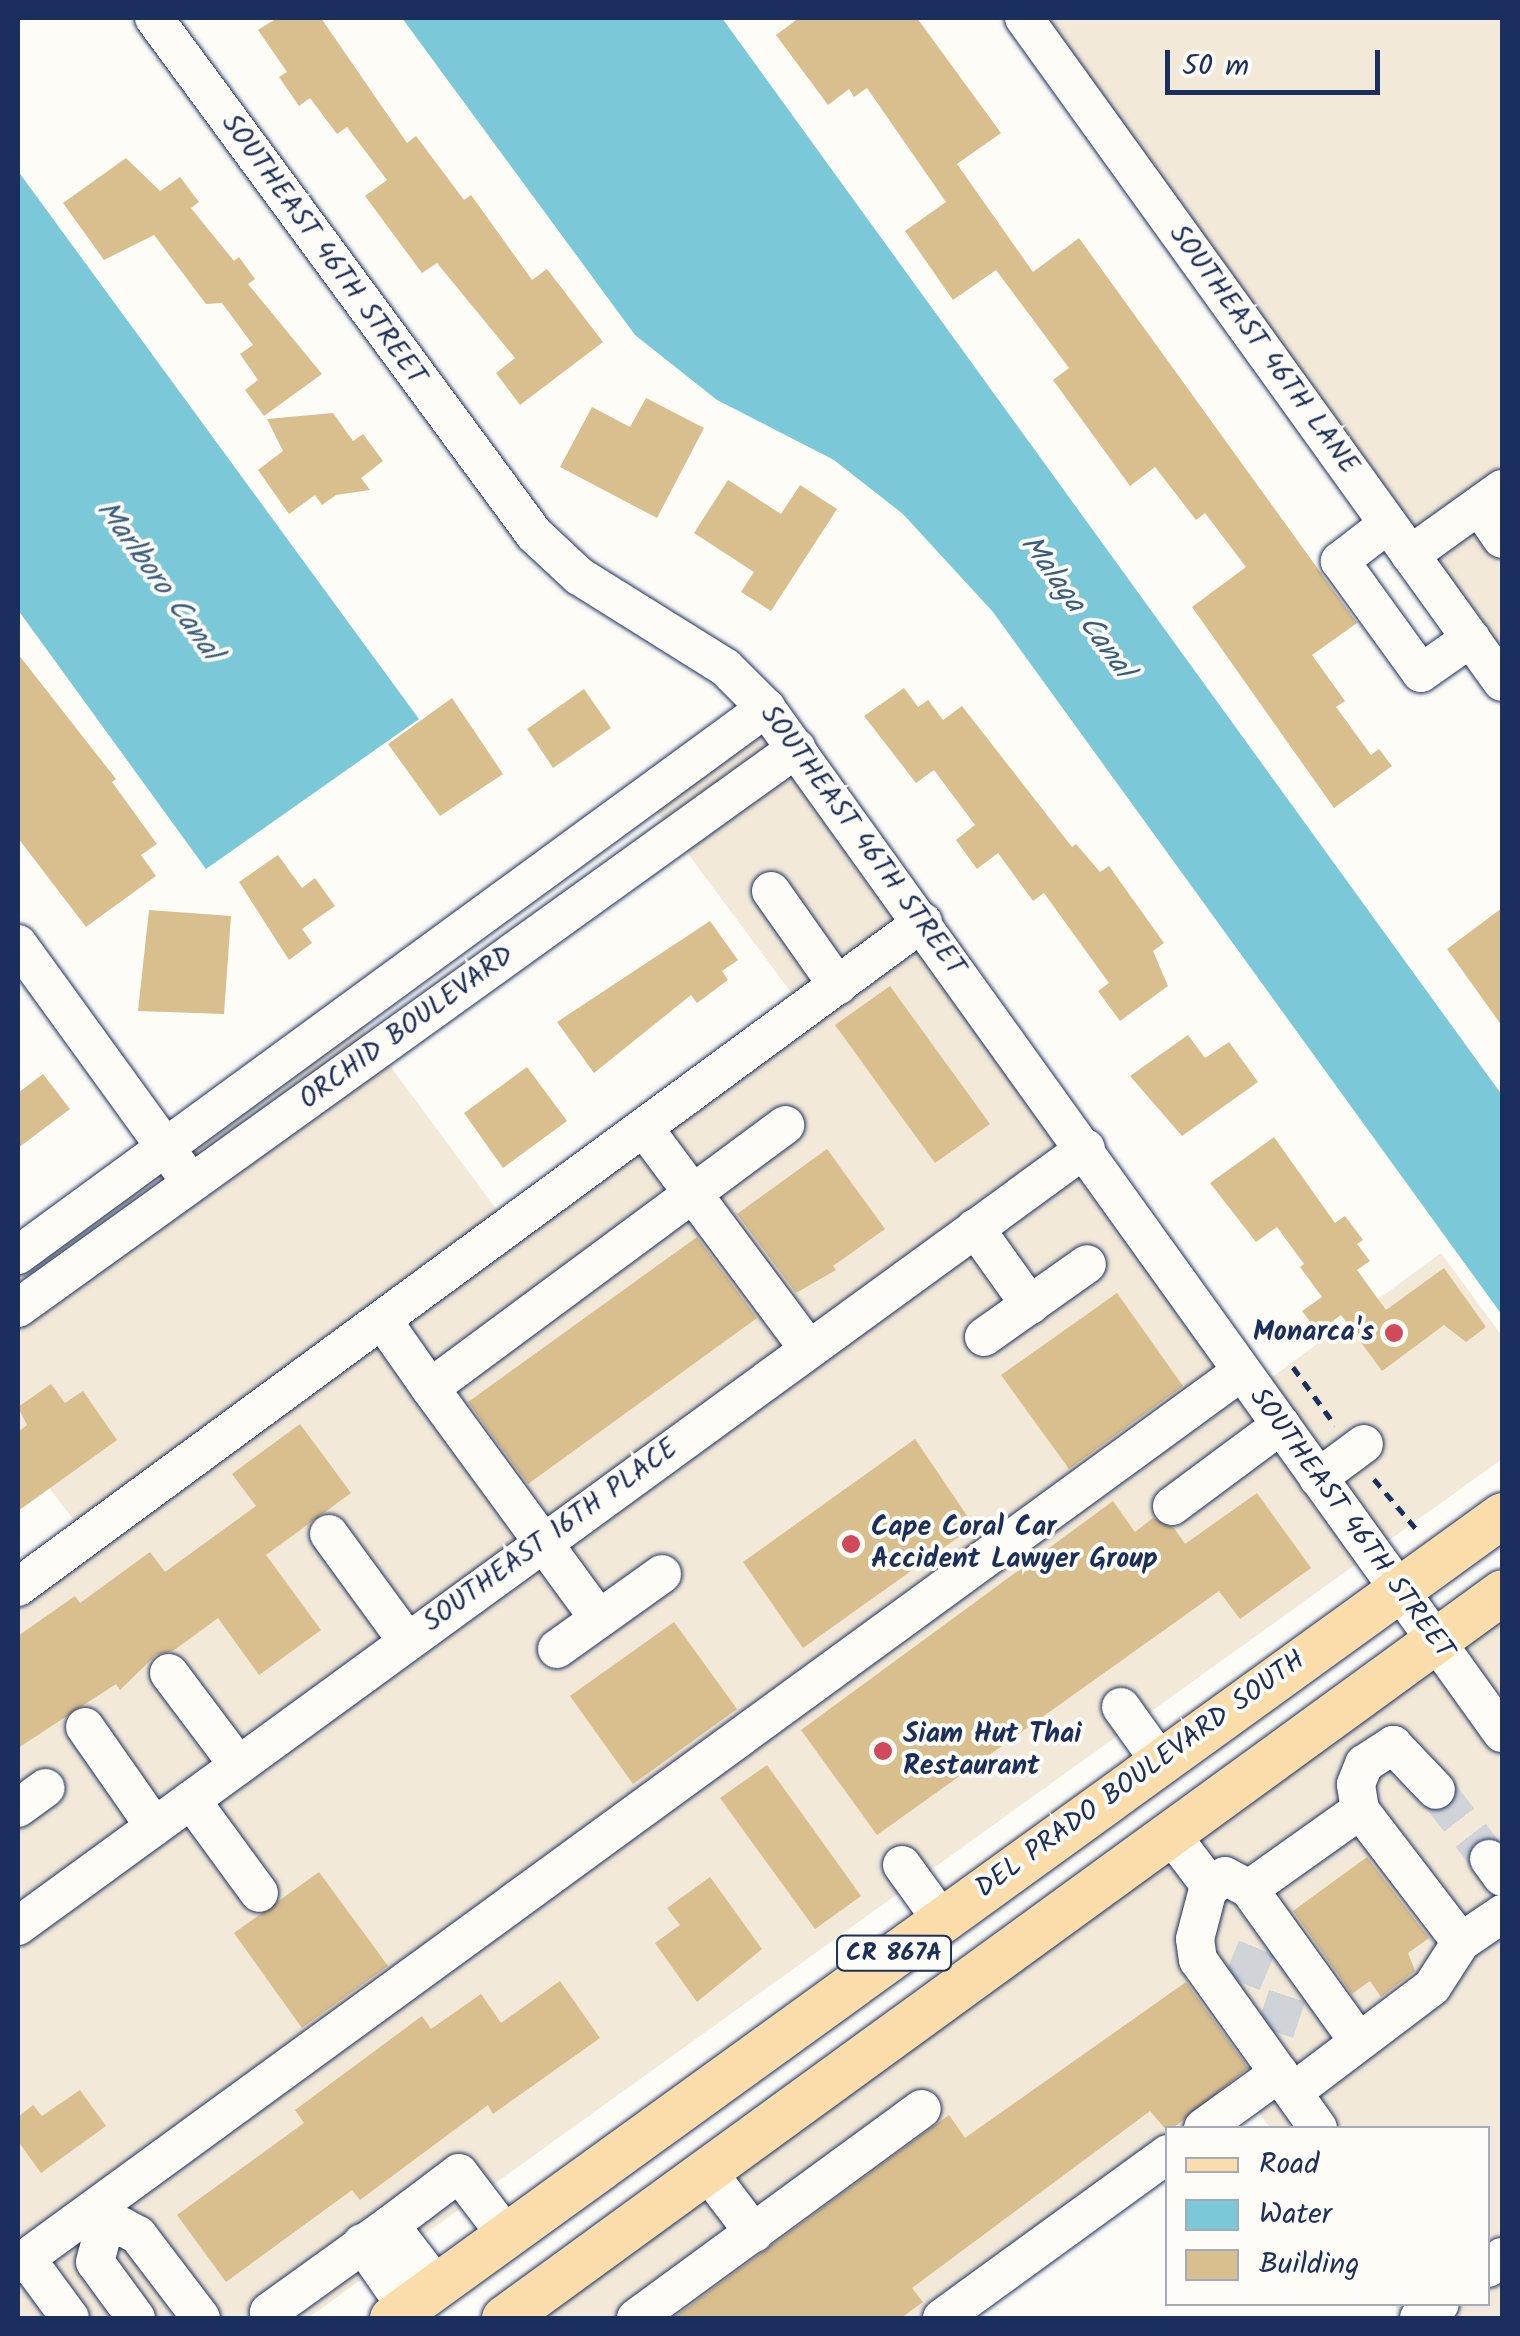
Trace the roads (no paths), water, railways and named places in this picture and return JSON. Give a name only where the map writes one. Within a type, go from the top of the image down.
[{"type":"main road","name":"DEL PRADO BOULEVARD SOUTH","points":[[412,2304],[1502,1515]]},
{"type":"main road","name":"CR 867A","points":[[504,2318],[1502,1592]]},
{"type":"street","name":"SOUTHEAST 46TH STREET","points":[[154,18],[534,534],[579,576],[726,668],[798,748],[1502,1733]]},
{"type":"street","name":"SOUTHEAST 46TH LANE","points":[[1024,18],[1502,682]]},
{"type":"street","points":[[1410,555],[1491,497],[1502,539]]},
{"type":"street","points":[[1388,524],[1340,561],[1421,673],[1470,638]]},
{"type":"street","name":"ORCHID BOULEVARD","points":[[18,1255],[766,708]]},
{"type":"street","name":"ORCHID BOULEVARD","points":[[18,1308],[798,748]]},
{"type":"street","points":[[771,891],[838,986]]},
{"type":"street","points":[[18,1587],[923,922]]},
{"type":"street","points":[[18,944],[190,1183]]},
{"type":"street","points":[[430,1388],[785,1125]]},
{"type":"street","points":[[644,1128],[809,1349]]},
{"type":"street","name":"SOUTHEAST 16TH PLACE","points":[[18,1926],[1086,1148]]},
{"type":"street","points":[[976,1228],[1030,1305]]},
{"type":"street","points":[[984,1337],[1088,1264]]},
{"type":"street","points":[[383,1321],[600,1619]]},
{"type":"street","points":[[59,2315],[22,2261],[95,2222],[1242,1372]]},
{"type":"street","points":[[1172,1506],[1281,1425]]},
{"type":"street","points":[[1318,1478],[1359,1447]]},
{"type":"street","points":[[329,1534],[408,1641]]},
{"type":"street","points":[[558,1649],[662,1574]]},
{"type":"street","points":[[169,1672],[238,1765]]},
{"type":"street","points":[[1120,1707],[1159,1760]]},
{"type":"street","points":[[85,1727],[154,1826]]},
{"type":"street","points":[[1436,1790],[1392,1744],[1364,1764],[1356,1784],[1360,1810],[1462,1942]]},
{"type":"street","points":[[190,1800],[259,1893]]},
{"type":"street","points":[[1260,1914],[1360,1810]]},
{"type":"street","points":[[1170,1833],[1211,1887]]},
{"type":"street","points":[[902,1864],[941,1919]]},
{"type":"street","points":[[1317,2126],[1238,1996],[1198,1960],[1196,1939],[1211,1887],[1225,1876],[1260,1914],[1296,1970],[1359,2042]]},
{"type":"street","points":[[1205,2126],[1279,2064],[1359,2042],[1432,1987],[1462,1942],[1502,1914]]},
{"type":"street","points":[[636,2318],[922,2110]]},
{"type":"street","points":[[942,2318],[1165,2156]]},
{"type":"street","points":[[708,2171],[754,2233]]},
{"type":"street","points":[[271,2315],[459,2173],[506,2235]]},
{"type":"street","points":[[95,2222],[95,2262],[136,2318]]},
{"type":"street","points":[[95,2222],[121,2226],[138,2234],[201,2318]]},
{"type":"street","points":[[376,2234],[412,2304]]},
{"type":"water","name":"Malaga Canal","points":[[402,18],[722,18],[1502,1095],[1502,1315],[993,612],[903,514],[834,460],[717,400],[635,335]]},
{"type":"water","name":"Marlboro Canal","points":[[18,171],[419,719],[206,869],[18,610]]},
{"type":"tunnel","points":[[1436,1790],[1489,1859]]},
{"type":"tunnel","points":[[1242,1983],[1262,1935]]},
{"type":"tunnel","points":[[1275,2032],[1292,1981]]},
{"type":"place","name":"Monarca's","points":[[1394,1333]]},
{"type":"place","name":"Cape Coral Car Accident Lawyer Group","points":[[851,1544]]},
{"type":"place","name":"Siam Hut Thai Restaurant","points":[[883,1751]]}]
